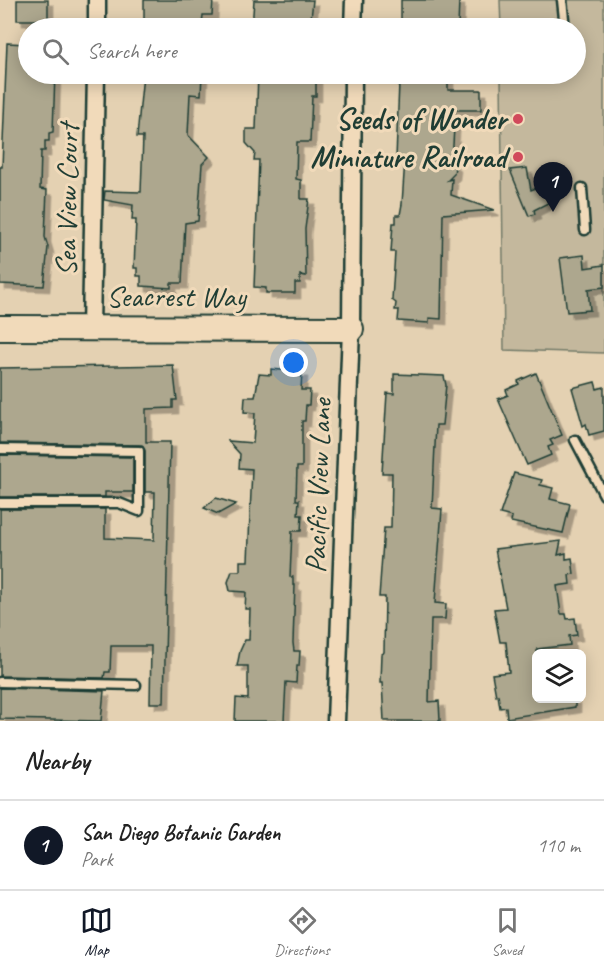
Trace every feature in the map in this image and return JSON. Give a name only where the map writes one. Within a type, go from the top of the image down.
[{"type":"street","points":[[97,0],[97,18]]},
{"type":"street","points":[[353,18],[354,0]]},
{"type":"street","name":"Sea View Court","points":[[91,328],[96,84]]},
{"type":"street","name":"Pacific View Lane","points":[[336,721],[351,329],[353,84]]},
{"type":"street","name":"Seacrest Way","points":[[0,328],[351,329]]},
{"type":"lane","points":[[562,0],[564,18]]},
{"type":"lane","points":[[582,188],[585,230]]},
{"type":"lane","points":[[575,440],[604,495]]},
{"type":"lane","points":[[0,449],[139,451],[139,511],[119,503],[0,502]]},
{"type":"lane","points":[[0,682],[136,686]]},
{"type":"shaded area","points":[[500,0],[604,0],[604,353],[504,350],[501,84],[586,84],[586,18],[501,18]]},
{"type":"building","points":[[17,0],[48,0],[48,18],[18,18],[17,20]]},
{"type":"building","points":[[144,0],[213,0],[212,15],[203,15],[203,18],[144,18]]},
{"type":"building","points":[[254,0],[313,0],[311,18],[253,18]]},
{"type":"building","points":[[401,0],[459,0],[458,18],[401,18]]},
{"type":"building","points":[[7,43],[18,44],[18,84],[55,84],[53,132],[49,133],[49,141],[45,141],[45,151],[41,151],[40,189],[47,190],[45,237],[48,247],[44,286],[0,284],[0,167],[2,167]]},
{"type":"building","points":[[142,84],[202,84],[201,95],[190,94],[188,135],[209,157],[202,164],[198,221],[185,223],[182,283],[171,283],[171,288],[141,286],[141,276],[137,276],[137,268],[134,268],[136,220],[132,220],[133,205],[104,200],[105,191],[141,192],[143,137],[137,137]]},
{"type":"building","points":[[258,84],[316,84],[316,96],[312,96],[310,142],[297,142],[296,179],[301,180],[301,199],[309,199],[305,229],[306,276],[300,275],[300,283],[295,283],[295,293],[266,293],[266,288],[254,287],[259,160],[254,160],[255,153],[246,143],[246,129],[256,129]]},
{"type":"building","points":[[399,84],[448,84],[448,90],[481,90],[481,110],[455,110],[452,163],[455,166],[454,174],[448,180],[452,179],[451,195],[494,210],[443,214],[441,319],[429,318],[429,323],[398,321],[399,310],[395,310],[396,303],[392,300],[395,252],[391,252],[393,223],[396,223],[396,215],[400,215],[405,159],[396,158]]},
{"type":"building","points":[[527,168],[531,190],[541,186],[548,203],[534,210],[535,214],[529,216],[510,170]]},
{"type":"building","points":[[584,255],[585,268],[604,265],[604,287],[588,289],[590,310],[567,312],[560,258]]},
{"type":"building","points":[[173,365],[177,400],[173,400],[173,408],[146,409],[146,442],[170,442],[164,703],[150,703],[151,646],[111,646],[110,672],[105,672],[104,678],[0,676],[0,509],[105,509],[105,538],[154,540],[155,492],[145,492],[145,451],[142,445],[0,443],[0,368]]},
{"type":"building","points":[[271,369],[302,372],[301,390],[310,390],[305,421],[302,421],[302,467],[297,467],[296,500],[299,500],[298,515],[302,515],[301,531],[292,531],[290,577],[293,577],[293,585],[295,585],[293,643],[294,651],[300,651],[299,666],[297,666],[296,683],[286,682],[284,721],[235,721],[236,698],[248,699],[248,666],[237,666],[245,640],[249,640],[250,609],[245,609],[246,592],[230,591],[228,582],[232,571],[240,571],[240,561],[248,561],[252,469],[239,468],[240,454],[228,441],[253,443],[255,413],[244,412],[245,397],[255,397],[259,374],[271,375]]},
{"type":"building","points":[[536,373],[562,435],[550,440],[553,445],[548,447],[551,455],[527,465],[498,399],[508,395],[506,390],[519,384],[518,381]]},
{"type":"building","points":[[394,374],[444,376],[446,385],[442,425],[436,425],[432,508],[442,509],[435,603],[446,604],[445,619],[431,619],[429,702],[439,701],[440,721],[384,721],[382,683],[380,683],[381,654],[384,652],[385,597],[379,597],[384,528],[391,528],[392,473],[382,473],[387,393],[394,394]]},
{"type":"building","points":[[595,382],[597,389],[604,387],[604,431],[589,435],[586,424],[583,426],[572,388]]},
{"type":"building","points":[[0,455],[133,457],[133,492],[105,492],[105,497],[0,497]]},
{"type":"building","points":[[514,473],[542,480],[540,485],[553,488],[550,499],[570,504],[563,533],[511,522],[512,517],[500,514]]},
{"type":"building","points":[[216,498],[236,504],[218,514],[204,508]]},
{"type":"building","points":[[561,541],[558,555],[566,553],[566,559],[572,558],[574,574],[569,575],[570,584],[557,586],[561,614],[566,614],[567,619],[575,618],[577,635],[569,636],[570,645],[532,649],[532,703],[575,703],[575,707],[507,718],[506,707],[500,708],[492,674],[509,672],[506,642],[500,642],[494,609],[506,608],[495,549]]},
{"type":"building","points":[[0,688],[104,691],[101,721],[0,719]]},
{"type":"place","name":"Seeds of Wonder","points":[[518,119]]},
{"type":"place","name":"Miniature Railroad","points":[[518,157]]},
{"type":"place","name":"San Diego Botanic Garden","points":[[553,212]]}]
